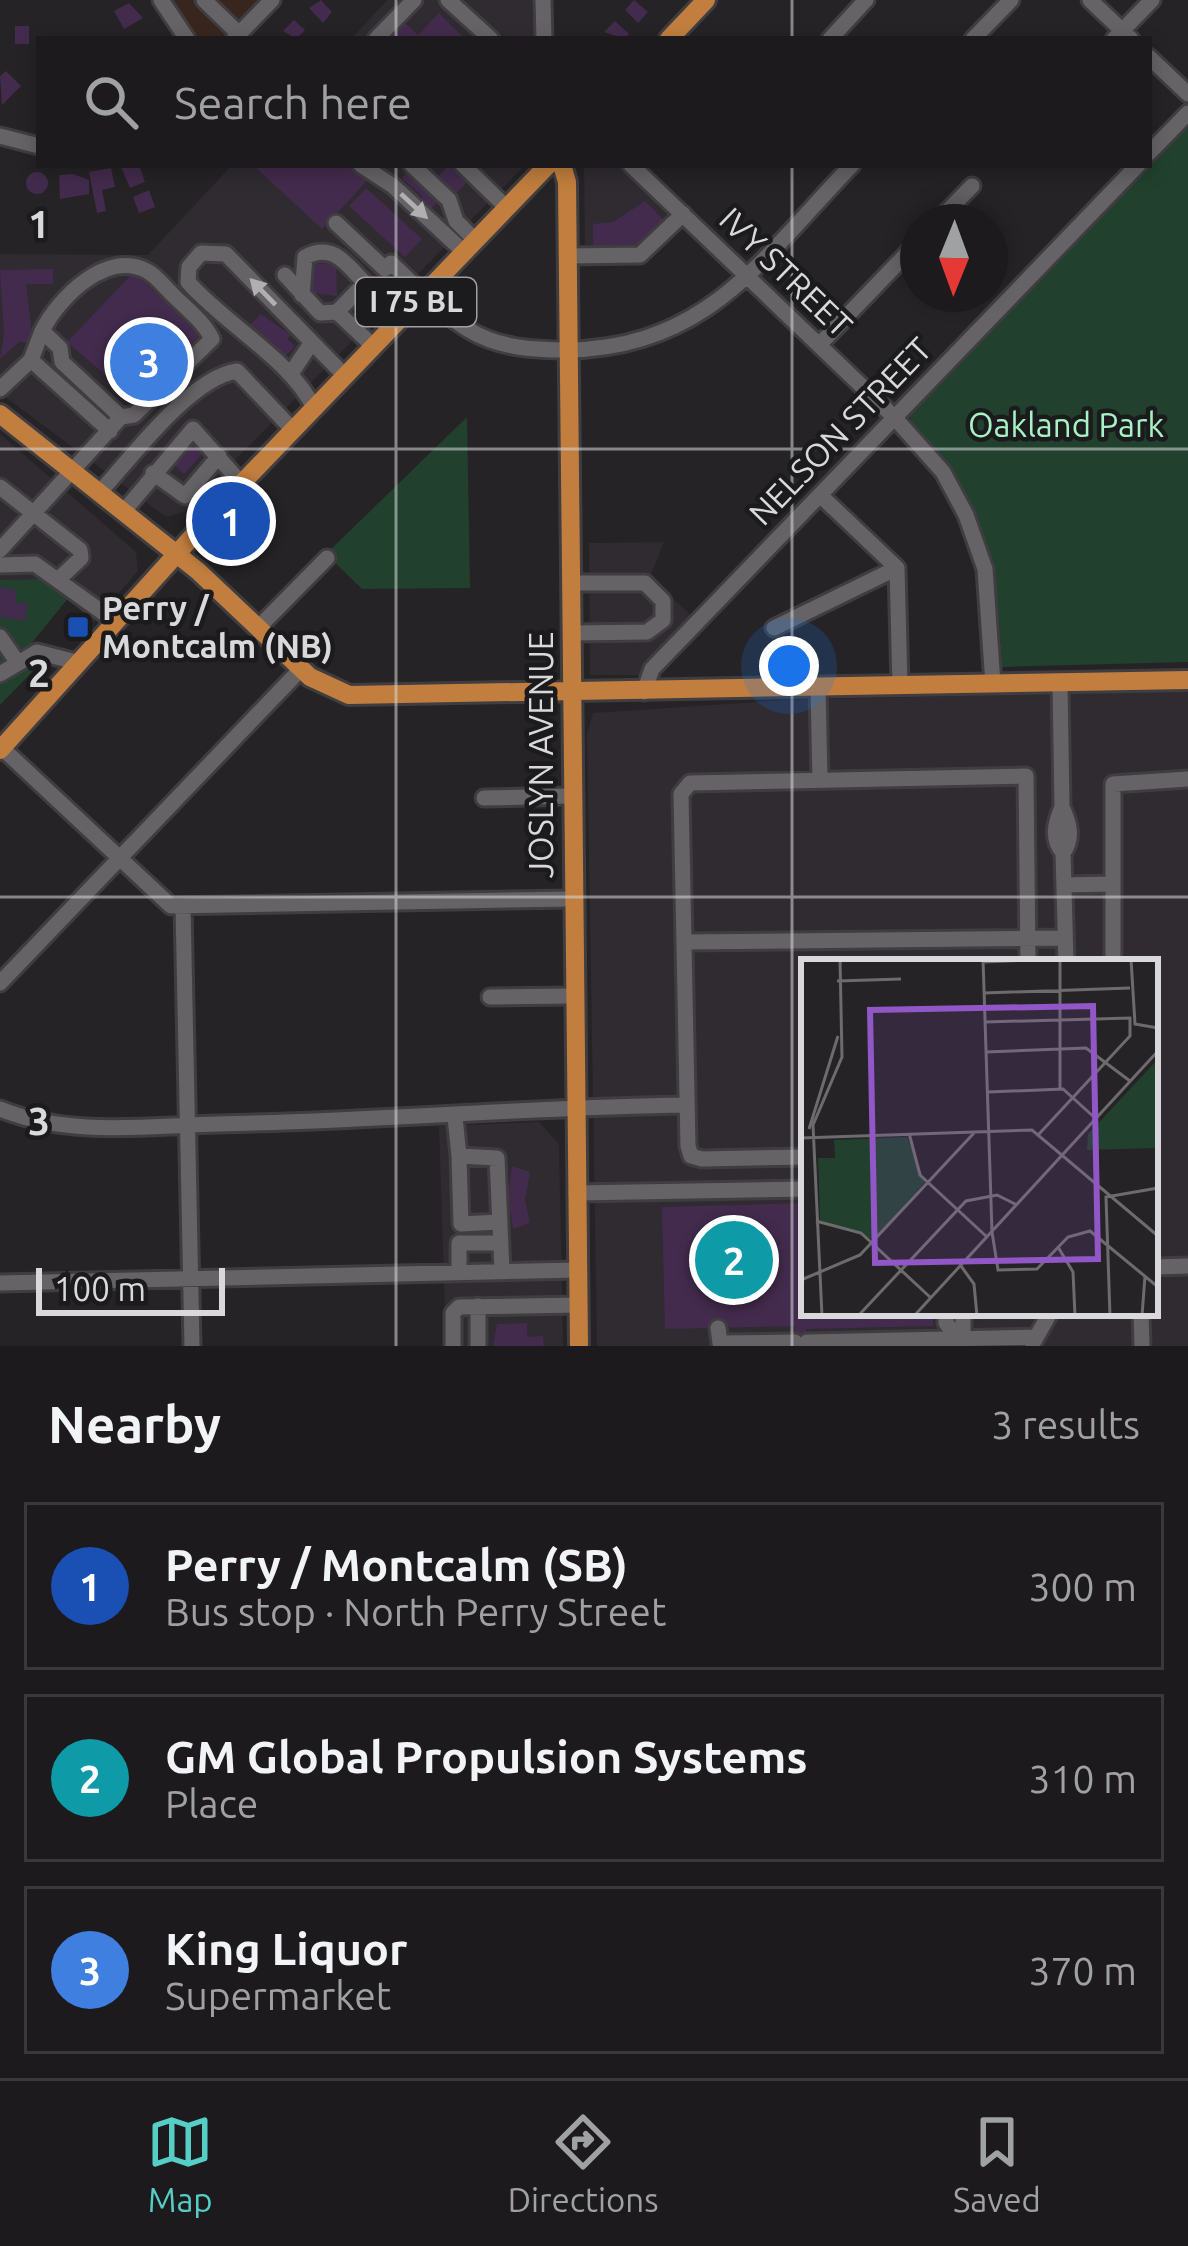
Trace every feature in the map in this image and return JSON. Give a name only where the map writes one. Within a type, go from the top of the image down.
[{"type":"main road","points":[[672,36],[706,0]]},
{"type":"main road","name":"I 75 BL","points":[[1,749],[242,484],[545,168]]},
{"type":"main road","name":"JOSLYN AVENUE","points":[[562,168],[570,350],[569,796],[579,1346]]},
{"type":"main road","points":[[0,414],[178,554],[301,669],[330,689],[360,697],[1188,680]]},
{"type":"street","points":[[161,0],[186,36]]},
{"type":"street","points":[[204,0],[237,36],[272,0]]},
{"type":"street","points":[[379,36],[414,0]]},
{"type":"street","points":[[448,0],[488,36]]},
{"type":"street","points":[[543,0],[544,36]]},
{"type":"street","points":[[833,36],[866,0]]},
{"type":"street","points":[[976,36],[1010,0]]},
{"type":"street","points":[[1090,0],[1122,36],[1152,0]]},
{"type":"street","points":[[1152,60],[1188,94]]},
{"type":"street","points":[[1152,150],[1188,113]]},
{"type":"street","points":[[0,136],[36,145]]},
{"type":"street","points":[[366,168],[470,246]]},
{"type":"street","points":[[415,168],[448,200],[470,246]]},
{"type":"street","points":[[469,168],[507,208]]},
{"type":"street","name":"IVY STREET","points":[[635,168],[894,417],[943,472],[976,538],[990,596],[993,684]]},
{"type":"street","points":[[336,223],[386,269],[391,263],[424,294],[488,339],[523,348],[619,347],[670,332],[710,308],[848,168]]},
{"type":"street","name":"NELSON STREET","points":[[644,692],[652,669],[1135,168]]},
{"type":"street","points":[[954,204],[971,186]]},
{"type":"street","points":[[568,256],[640,255],[683,214]]},
{"type":"street","points":[[314,408],[292,372],[276,366],[193,288],[189,267],[209,250],[226,254],[345,376]]},
{"type":"street","points":[[285,275],[302,295],[320,314],[337,312],[365,283],[334,253],[317,250],[301,262],[302,295]]},
{"type":"street","points":[[819,345],[900,261]]},
{"type":"street","points":[[0,389],[31,360],[56,302],[82,279],[130,267],[147,271],[212,339],[134,415],[122,417],[0,550]]},
{"type":"street","points":[[337,312],[374,346]]},
{"type":"street","points":[[42,331],[60,348],[62,362],[122,417]]},
{"type":"street","points":[[292,372],[312,343]]},
{"type":"street","points":[[198,355],[217,374]]},
{"type":"street","points":[[31,360],[110,431]]},
{"type":"street","points":[[100,492],[157,428],[217,374],[237,371],[293,430]]},
{"type":"street","points":[[124,511],[193,429],[242,484]]},
{"type":"street","points":[[153,473],[185,496],[219,456]]},
{"type":"street","points":[[0,487],[80,550],[81,558],[61,577]]},
{"type":"street","points":[[820,495],[896,568],[900,686]]},
{"type":"street","points":[[258,628],[327,558]]},
{"type":"street","points":[[0,565],[35,564],[61,577],[116,622]]},
{"type":"street","points":[[775,628],[896,568]]},
{"type":"street","points":[[572,583],[645,583],[663,601],[663,620],[647,632],[572,633]]},
{"type":"street","points":[[0,637],[16,660]]},
{"type":"street","points":[[0,674],[16,660],[43,651],[80,663]]},
{"type":"street","points":[[0,983],[301,669]]},
{"type":"street","points":[[1060,682],[1062,807],[1055,822],[1056,844],[1063,853],[1066,959]]},
{"type":"street","points":[[818,688],[820,780]]},
{"type":"street","points":[[1,749],[162,900],[183,908],[571,899]]},
{"type":"street","points":[[801,1156],[691,1156],[681,794],[690,783],[1027,776],[1028,959]]},
{"type":"street","points":[[1113,959],[1113,784],[1188,779]]},
{"type":"street","points":[[484,798],[569,796]]},
{"type":"street","points":[[1064,885],[1112,884]]},
{"type":"street","points":[[183,908],[191,1346]]},
{"type":"street","points":[[685,942],[1065,938]]},
{"type":"street","points":[[490,997],[572,996]]},
{"type":"street","points":[[0,1109],[75,1126],[687,1106]]},
{"type":"street","points":[[455,1117],[461,1224],[500,1222]]},
{"type":"street","points":[[459,1156],[497,1158],[502,1271]]},
{"type":"street","points":[[576,1193],[801,1189]]},
{"type":"street","points":[[459,1272],[459,1244],[501,1243]]},
{"type":"street","points":[[1158,1267],[1188,1266]]},
{"type":"street","points":[[0,1283],[578,1270]]},
{"type":"street","points":[[453,1346],[456,1309],[578,1305]]},
{"type":"street","points":[[478,1306],[478,1346]]},
{"type":"street","points":[[946,1316],[946,1324],[961,1339]]},
{"type":"street","points":[[961,1339],[963,1316]]},
{"type":"street","points":[[1141,1316],[1142,1346]]},
{"type":"street","points":[[718,1328],[720,1343],[1034,1342]]},
{"type":"shaded area","points":[[171,0],[261,0],[225,36],[197,36]]},
{"type":"shaded area","points":[[387,0],[535,0],[536,36],[354,36]]},
{"type":"shaded area","points":[[229,168],[522,168],[184,512],[166,517],[0,393],[0,254],[148,255]]},
{"type":"shaded area","points":[[584,168],[625,168],[683,222],[643,260],[585,263]]},
{"type":"shaded area","points":[[0,434],[136,552],[138,571],[93,623],[49,580],[0,580]]},
{"type":"shaded area","points":[[664,542],[650,577],[693,617],[640,675],[590,675],[589,543]]},
{"type":"shaded area","points":[[1188,691],[1188,1346],[597,1346],[587,734],[593,713],[787,700]]},
{"type":"shaded area","points":[[539,1122],[559,1144],[563,1346],[446,1346],[439,1126]]},
{"type":"green space","name":"Oakland Park","points":[[1188,122],[1188,662],[1002,667],[995,591],[976,520],[953,475],[909,414],[1144,168],[1152,168],[1152,160]]},
{"type":"green space","points":[[467,417],[470,588],[362,589],[326,554]]},
{"type":"green space","points":[[49,579],[69,597],[31,644],[41,663],[0,705],[0,580]]},
{"type":"building","points":[[321,0],[332,12],[323,23],[309,8]]},
{"type":"building","points":[[634,0],[648,12],[638,23],[625,10]]},
{"type":"building","points":[[129,3],[143,18],[124,29],[114,11]]},
{"type":"building","points":[[439,13],[462,36],[391,36],[404,22],[418,35]]},
{"type":"building","points":[[294,20],[305,30],[299,36],[283,31]]},
{"type":"building","points":[[615,21],[629,34],[616,36],[604,32]]},
{"type":"building","points":[[15,26],[29,26],[29,44],[15,44]]},
{"type":"building","points":[[6,71],[21,86],[2,105],[0,76]]},
{"type":"building","points":[[111,168],[115,187],[102,190],[106,211],[97,213],[89,172]]},
{"type":"building","points":[[121,168],[140,168],[145,182],[130,188]]},
{"type":"building","points":[[256,168],[355,168],[368,180],[322,229]]},
{"type":"building","points":[[446,168],[453,168],[469,180],[454,196],[436,179]]},
{"type":"building","points":[[409,171],[439,200],[426,214],[416,205],[423,197],[402,178]]},
{"type":"building","points":[[37,172],[48,183],[37,194],[26,183]]},
{"type":"building","points":[[59,175],[89,180],[89,194],[60,199]]},
{"type":"building","points":[[366,188],[422,239],[405,257],[349,206]]},
{"type":"building","points":[[149,190],[155,207],[139,213],[133,197]]},
{"type":"building","points":[[645,201],[664,220],[635,250],[593,251],[593,224],[613,222]]},
{"type":"building","points":[[336,263],[337,296],[305,292],[304,264]]},
{"type":"building","points":[[53,269],[53,284],[26,284],[33,342],[19,342],[0,359],[4,334],[0,270]]},
{"type":"building","points":[[134,272],[200,335],[136,401],[67,342]]},
{"type":"building","points":[[261,314],[291,335],[287,339],[295,346],[281,360],[247,328]]},
{"type":"building","points":[[187,436],[204,452],[184,474],[167,458]]},
{"type":"building","points":[[0,587],[17,590],[15,602],[28,604],[25,621],[0,617]]},
{"type":"building","points":[[512,1166],[530,1172],[525,1200],[530,1223],[513,1229],[508,1195]]},
{"type":"building","points":[[801,1203],[801,1316],[933,1316],[933,1326],[806,1329],[807,1346],[795,1346],[795,1326],[665,1329],[662,1207]]},
{"type":"building","points":[[527,1323],[527,1337],[543,1336],[544,1346],[493,1346],[497,1324]]},
{"type":"place","name":"King Liquor","points":[[149,362]]},
{"type":"place","name":"Perry / Montcalm (SB)","points":[[231,521]]},
{"type":"place","name":"Perry / Montcalm (NB)","points":[[78,627]]},
{"type":"place","name":"GM Global Propulsion Systems","points":[[734,1260]]}]
